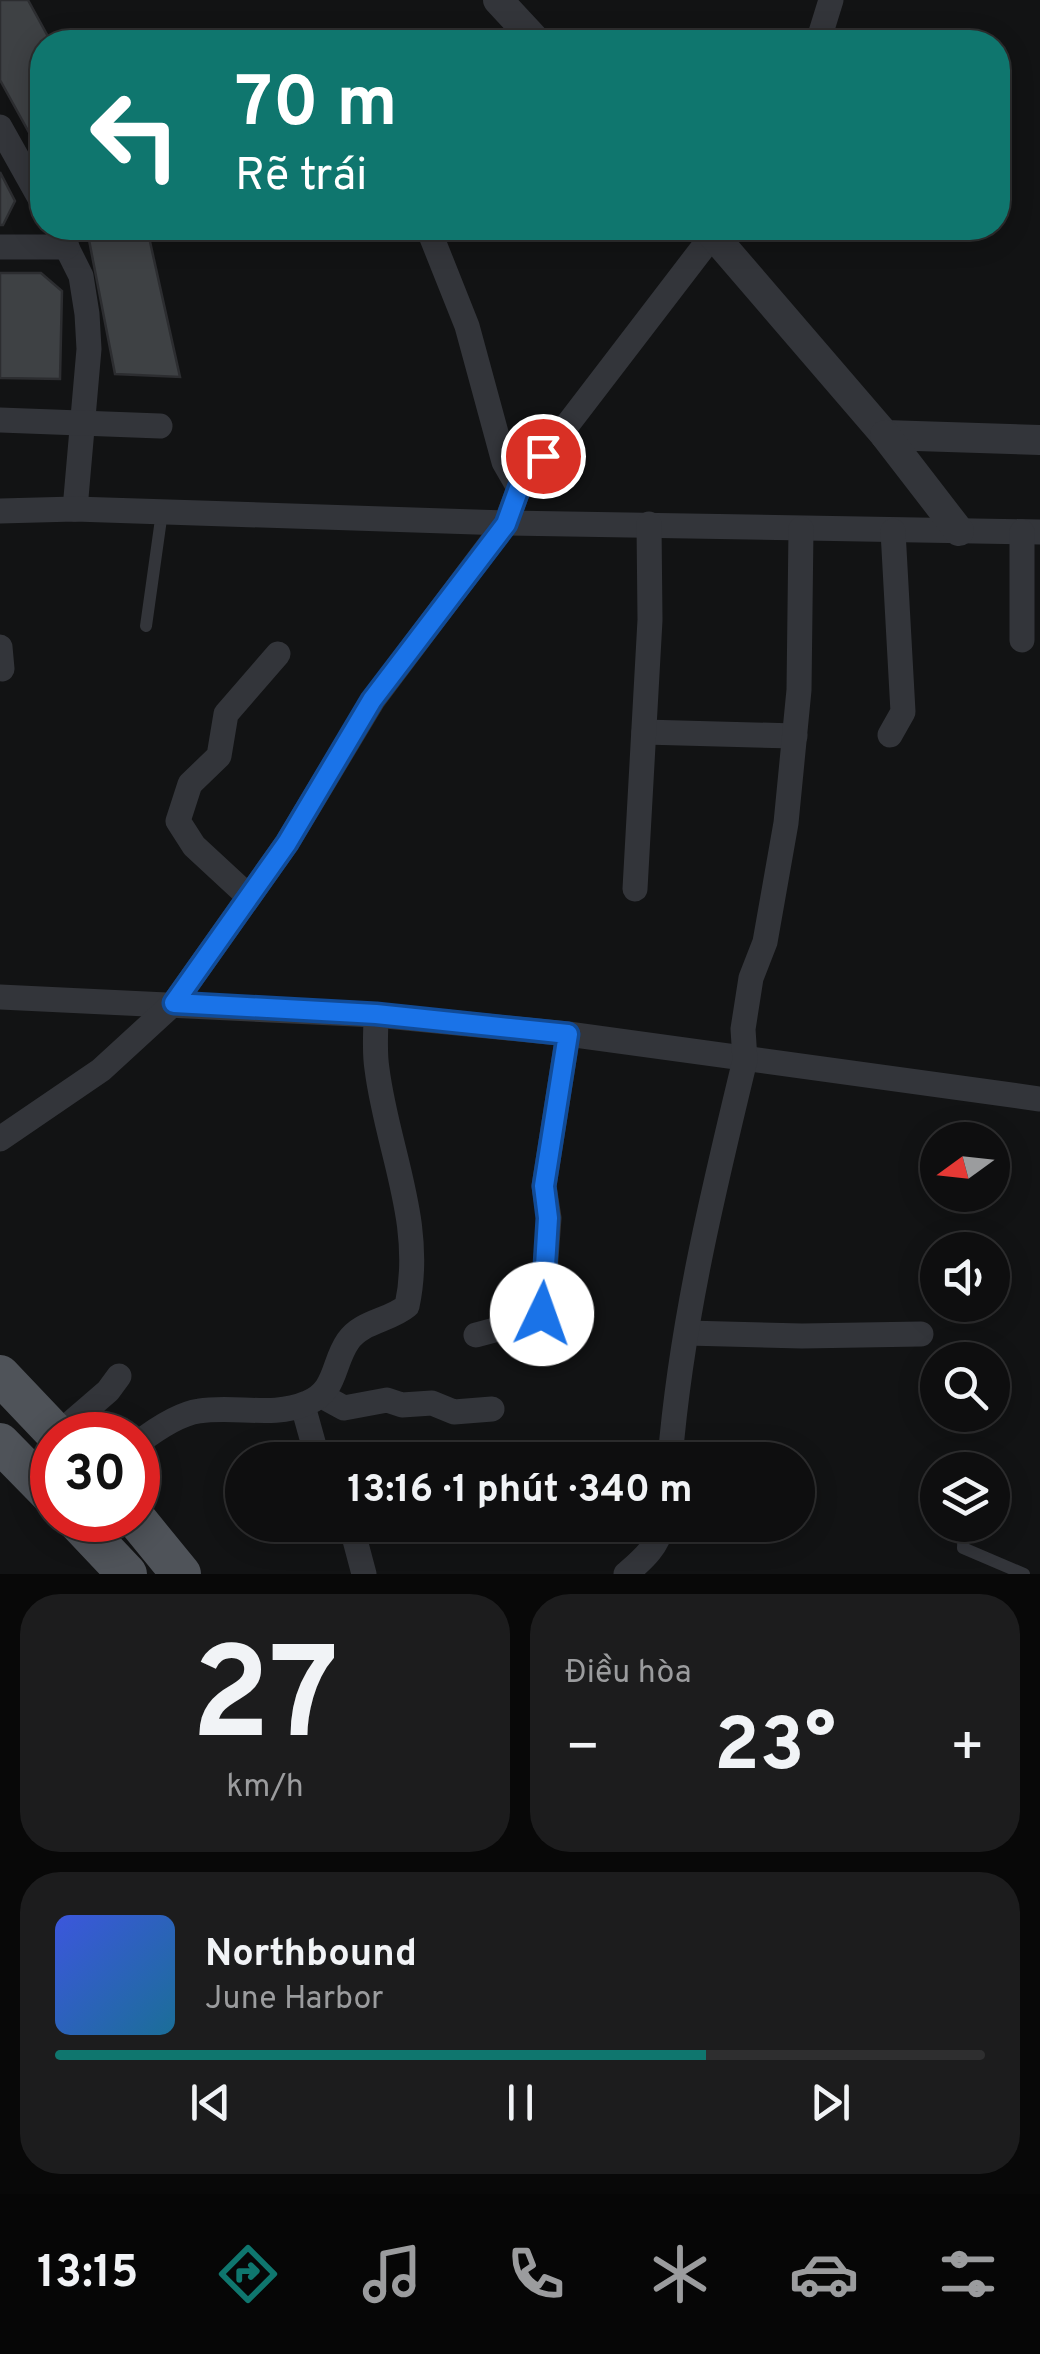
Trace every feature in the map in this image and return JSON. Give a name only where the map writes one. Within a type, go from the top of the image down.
[{"type":"main road","points":[[0,1375],[35,1412]]},
{"type":"main road","points":[[0,1443],[30,1474]]},
{"type":"main road","points":[[97,1542],[127,1574]]},
{"type":"main road","points":[[155,1542],[182,1574]]},
{"type":"street","points":[[498,0],[526,30]]},
{"type":"street","points":[[822,30],[831,0]]},
{"type":"street","points":[[0,126],[30,180]]},
{"type":"street","points":[[0,246],[41,240]]},
{"type":"street","points":[[63,240],[81,276],[87,314],[88,350],[76,509]]},
{"type":"street","points":[[433,240],[467,326],[504,462],[519,488]]},
{"type":"street","points":[[0,1138],[101,1070],[174,1003],[287,843],[372,700],[506,524],[519,488],[705,240]]},
{"type":"street","points":[[721,240],[886,435],[958,532]]},
{"type":"street","points":[[0,420],[160,426]]},
{"type":"street","points":[[886,435],[1040,440]]},
{"type":"street","points":[[0,511],[76,509],[506,524],[1031,532],[1022,640]]},
{"type":"street","points":[[635,889],[650,620],[649,524]]},
{"type":"street","points":[[672,1442],[700,1248],[745,1060],[743,1030],[751,978],[768,925],[786,823],[799,690],[801,529]]},
{"type":"street","points":[[890,734],[903,712],[892,531]]},
{"type":"street","points":[[248,896],[194,846],[178,821],[190,784],[219,756],[226,714],[278,654]]},
{"type":"street","points":[[644,732],[795,736]]},
{"type":"street","points":[[0,997],[376,1014],[568,1034],[1040,1099]]},
{"type":"street","points":[[312,1401],[333,1380],[348,1342],[358,1330],[397,1314],[406,1306],[411,1284],[413,1249],[400,1170],[376,1069],[376,1014]]},
{"type":"street","points":[[476,1335],[542,1314],[548,1218],[544,1186],[568,1034]]},
{"type":"street","points":[[687,1332],[802,1336],[921,1334]]},
{"type":"street","points":[[84,1412],[108,1392],[119,1376]]},
{"type":"street","points":[[160,1427],[195,1411],[255,1411],[312,1401],[344,1408],[387,1400],[402,1405],[432,1403],[454,1412],[492,1409]]},
{"type":"street","points":[[312,1401],[316,1442]]},
{"type":"street","points":[[356,1542],[364,1574]]},
{"type":"street","points":[[626,1574],[655,1542]]},
{"type":"lane","points":[[146,626],[162,512]]},
{"type":"lane","points":[[963,1542],[963,1548],[1024,1574]]},
{"type":"building","points":[[0,0],[28,0],[44,30],[30,30],[30,134],[0,80]]},
{"type":"building","points":[[0,172],[15,201],[3,225],[0,225]]},
{"type":"building","points":[[89,240],[150,240],[180,377],[115,374]]},
{"type":"building","points":[[0,273],[41,273],[62,291],[60,379],[0,378]]},
{"type":"route","points":[[542,1314],[548,1218],[544,1186],[568,1034],[376,1014],[174,1003],[287,843],[372,700],[506,524],[519,488],[543,456]]}]
